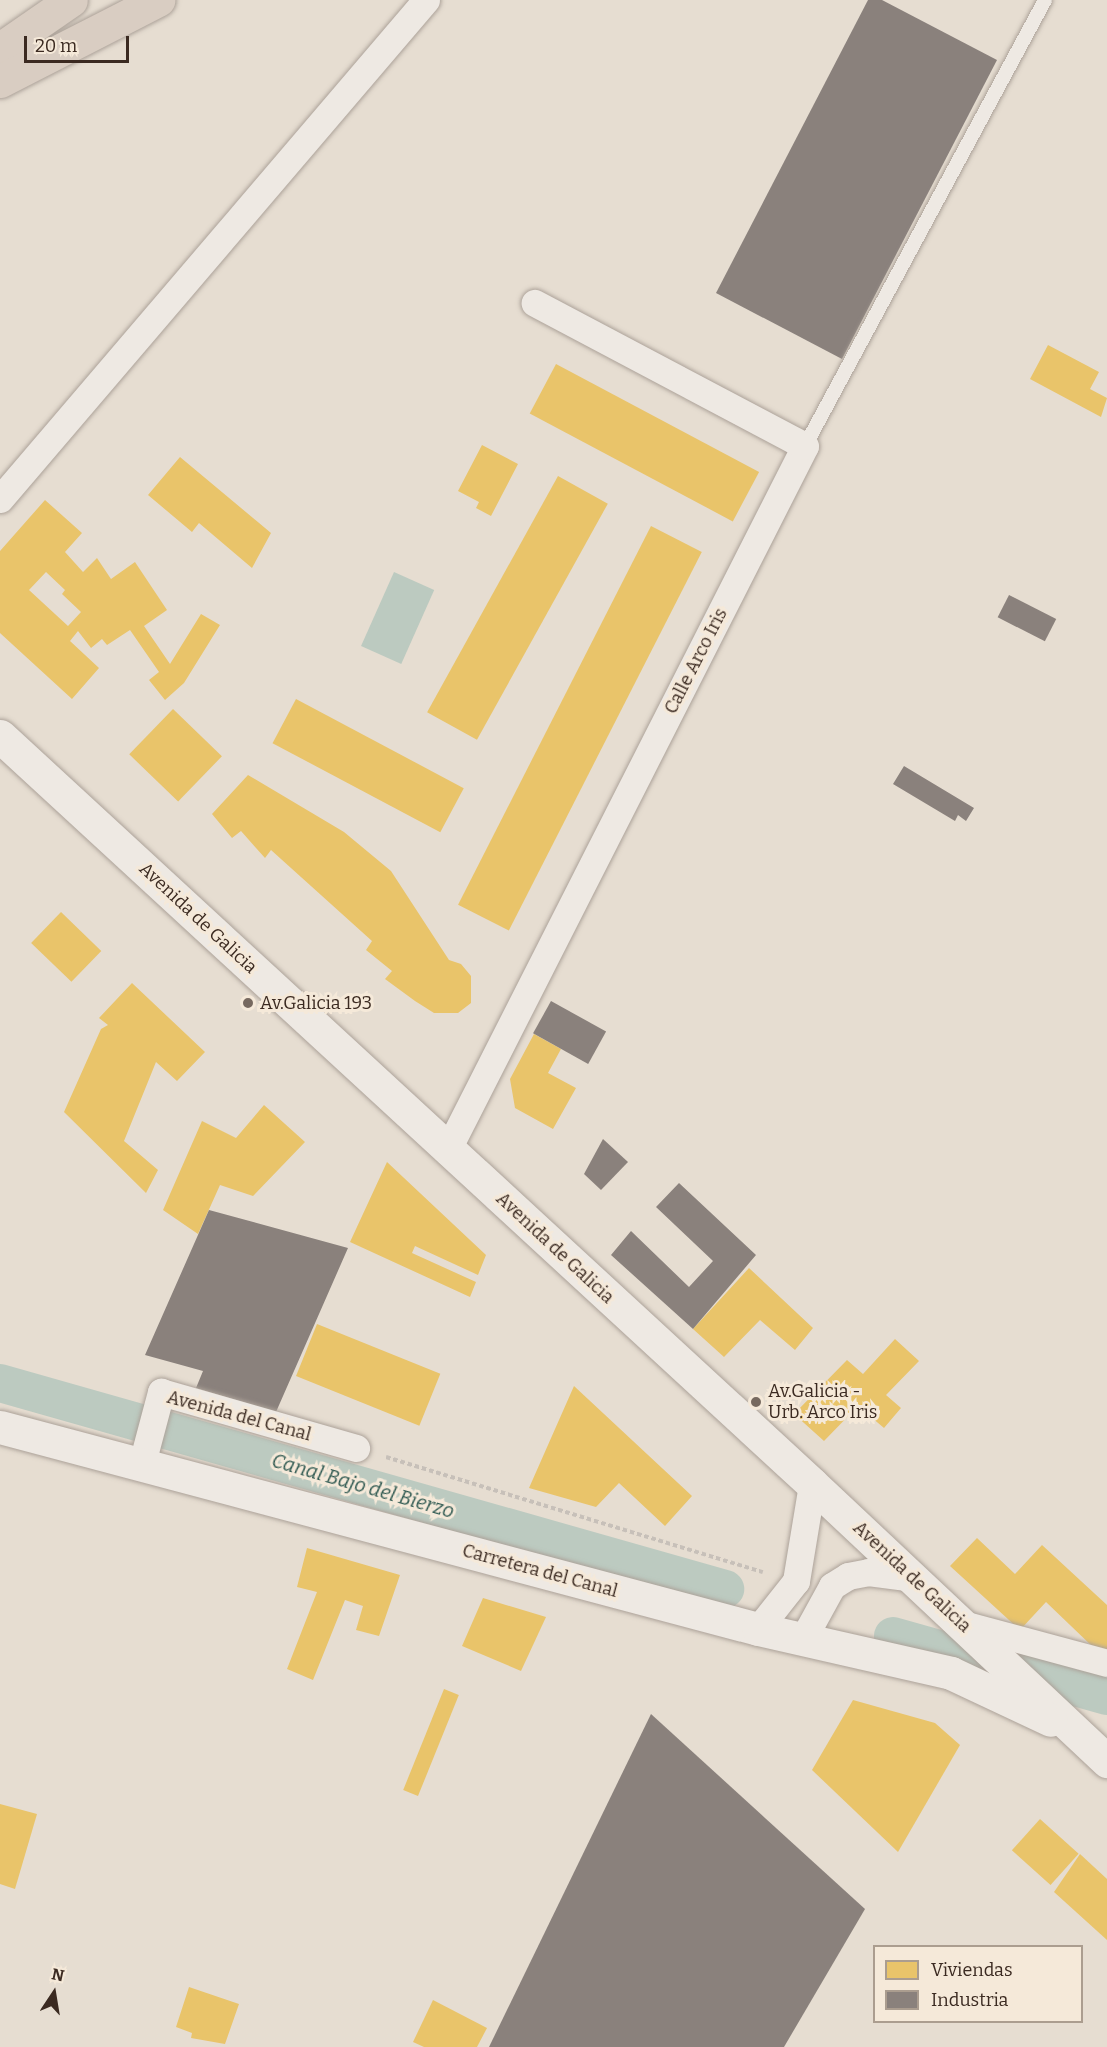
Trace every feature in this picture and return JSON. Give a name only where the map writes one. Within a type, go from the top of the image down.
[{"type":"highway","points":[[0,49],[71,0]]},
{"type":"highway","points":[[0,81],[158,0]]},
{"type":"main road","name":"Avenida de Galicia","points":[[0,736],[812,1484],[1107,1761]]},
{"type":"main road","name":"Carretera del Canal","points":[[0,1427],[141,1467],[758,1629],[951,1673],[1074,1730]]},
{"type":"main road","points":[[1074,1730],[1107,1739]]},
{"type":"street","points":[[0,499],[426,0]]},
{"type":"street","points":[[535,303],[805,446]]},
{"type":"street","name":"Calle Arco Iris","points":[[448,1149],[805,446]]},
{"type":"street","name":"Avenida del Canal","points":[[141,1467],[160,1392],[356,1448]]},
{"type":"street","points":[[758,1629],[796,1581],[812,1484]]},
{"type":"street","points":[[815,1642],[809,1628],[832,1586],[848,1576],[868,1572],[913,1578]]},
{"type":"street","points":[[969,1632],[1107,1663]]},
{"type":"lane","points":[[805,446],[1045,0]]},
{"type":"path","points":[[356,1448],[796,1581]]},
{"type":"shaded area","points":[[394,572],[434,590],[401,664],[361,646]]},
{"type":"building: Viviendas","points":[[1048,345],[1099,372],[1090,389],[1107,398],[1101,417],[1030,379]]},
{"type":"building: Viviendas","points":[[556,364],[759,472],[733,521],[530,413]]},
{"type":"building: Viviendas","points":[[482,445],[518,464],[491,516],[476,508],[479,502],[458,491]]},
{"type":"building: Viviendas","points":[[180,457],[271,533],[252,568],[199,523],[192,532],[148,495]]},
{"type":"building: Viviendas","points":[[558,476],[608,504],[477,740],[427,712]]},
{"type":"building: Viviendas","points":[[45,500],[82,533],[65,552],[83,572],[97,558],[111,579],[135,562],[167,610],[144,626],[170,664],[201,614],[220,625],[184,683],[165,700],[149,680],[159,672],[130,630],[107,645],[102,639],[91,648],[78,631],[70,641],[99,668],[72,699],[0,633],[0,551]],"holes":[[[46,572],[65,590],[62,594],[81,612],[68,626],[29,590]]]},
{"type":"building: Viviendas","points":[[651,526],[702,552],[509,931],[458,905]]},
{"type":"building: Viviendas","points":[[296,699],[464,788],[440,832],[273,743]]},
{"type":"building: Viviendas","points":[[173,709],[222,756],[178,802],[129,754]]},
{"type":"building: Viviendas","points":[[248,775],[344,832],[391,871],[449,960],[461,964],[471,976],[471,1003],[458,1013],[434,1013],[415,1001],[385,979],[392,971],[366,950],[372,941],[271,850],[265,858],[241,831],[232,838],[212,814]]},
{"type":"building: Viviendas","points":[[61,912],[101,951],[71,982],[31,943]]},
{"type":"building: Viviendas","points":[[132,983],[205,1052],[177,1081],[156,1062],[124,1141],[158,1170],[146,1193],[64,1112],[101,1029],[108,1025],[99,1018]]},
{"type":"building: Viviendas","points":[[534,1034],[561,1049],[548,1073],[576,1088],[553,1129],[515,1108],[510,1079]]},
{"type":"building: Viviendas","points":[[264,1105],[305,1142],[253,1196],[220,1185],[198,1234],[163,1210],[202,1121],[236,1138]]},
{"type":"building: Viviendas","points":[[387,1162],[486,1255],[478,1275],[415,1246],[412,1253],[476,1282],[470,1297],[350,1242]]},
{"type":"building: Viviendas","points":[[749,1268],[813,1328],[795,1350],[760,1320],[724,1357],[693,1329]]},
{"type":"building: Viviendas","points":[[317,1324],[440,1374],[419,1426],[296,1376]]},
{"type":"building: Viviendas","points":[[895,1339],[919,1361],[886,1395],[901,1408],[884,1428],[858,1406],[824,1441],[794,1414],[847,1360],[863,1374]]},
{"type":"building: Viviendas","points":[[574,1386],[692,1496],[665,1526],[619,1483],[596,1507],[529,1488]]},
{"type":"building: Viviendas","points":[[977,1538],[1015,1574],[1042,1545],[1107,1605],[1107,1652],[1095,1649],[1046,1602],[1020,1630],[950,1566]]},
{"type":"building: Viviendas","points":[[307,1548],[400,1575],[379,1636],[356,1630],[363,1606],[345,1600],[313,1680],[287,1669],[317,1592],[297,1587]]},
{"type":"building: Viviendas","points":[[483,1598],[546,1617],[521,1671],[462,1646]]},
{"type":"building: Viviendas","points":[[444,1689],[459,1695],[418,1796],[403,1790]]},
{"type":"building: Viviendas","points":[[853,1700],[935,1723],[960,1745],[898,1852],[812,1770]]},
{"type":"building: Viviendas","points":[[0,1804],[37,1814],[15,1889],[0,1884]]},
{"type":"building: Viviendas","points":[[1040,1819],[1079,1854],[1051,1885],[1012,1850]]},
{"type":"building: Viviendas","points":[[1080,1854],[1107,1879],[1107,1940],[1054,1892]]},
{"type":"building: Viviendas","points":[[189,1987],[239,2004],[225,2044],[191,2038],[192,2033],[176,2027]]},
{"type":"building: Viviendas","points":[[433,2000],[487,2028],[477,2047],[424,2047],[413,2042]]},
{"type":"building: Industria","points":[[868,0],[882,0],[997,60],[842,359],[716,293]]},
{"type":"building: Industria","points":[[1009,595],[1056,619],[1045,641],[998,617]]},
{"type":"building: Industria","points":[[904,766],[974,808],[966,821],[958,815],[955,821],[893,784]]},
{"type":"building: Industria","points":[[551,1001],[606,1032],[588,1064],[533,1033]]},
{"type":"building: Industria","points":[[603,1139],[628,1162],[601,1190],[584,1174]]},
{"type":"building: Industria","points":[[679,1183],[756,1255],[693,1329],[611,1255],[631,1231],[689,1287],[713,1261],[656,1207]]},
{"type":"building: Industria","points":[[209,1210],[348,1248],[276,1412],[196,1388],[203,1371],[145,1355]]},
{"type":"building: Industria","points":[[651,1714],[865,1909],[784,2047],[489,2047]]},
{"type":"waterway","name":"Canal Bajo del Bierzo","points":[[0,1383],[725,1589]]},
{"type":"waterway","name":"Canal Bajo del Bierzo","points":[[893,1636],[1107,1696]]},
{"type":"place","name":"Av.Galicia 193","points":[[248,1003]]},
{"type":"place","name":"Av.Galicia - Urb. Arco Iris","points":[[756,1402]]}]
